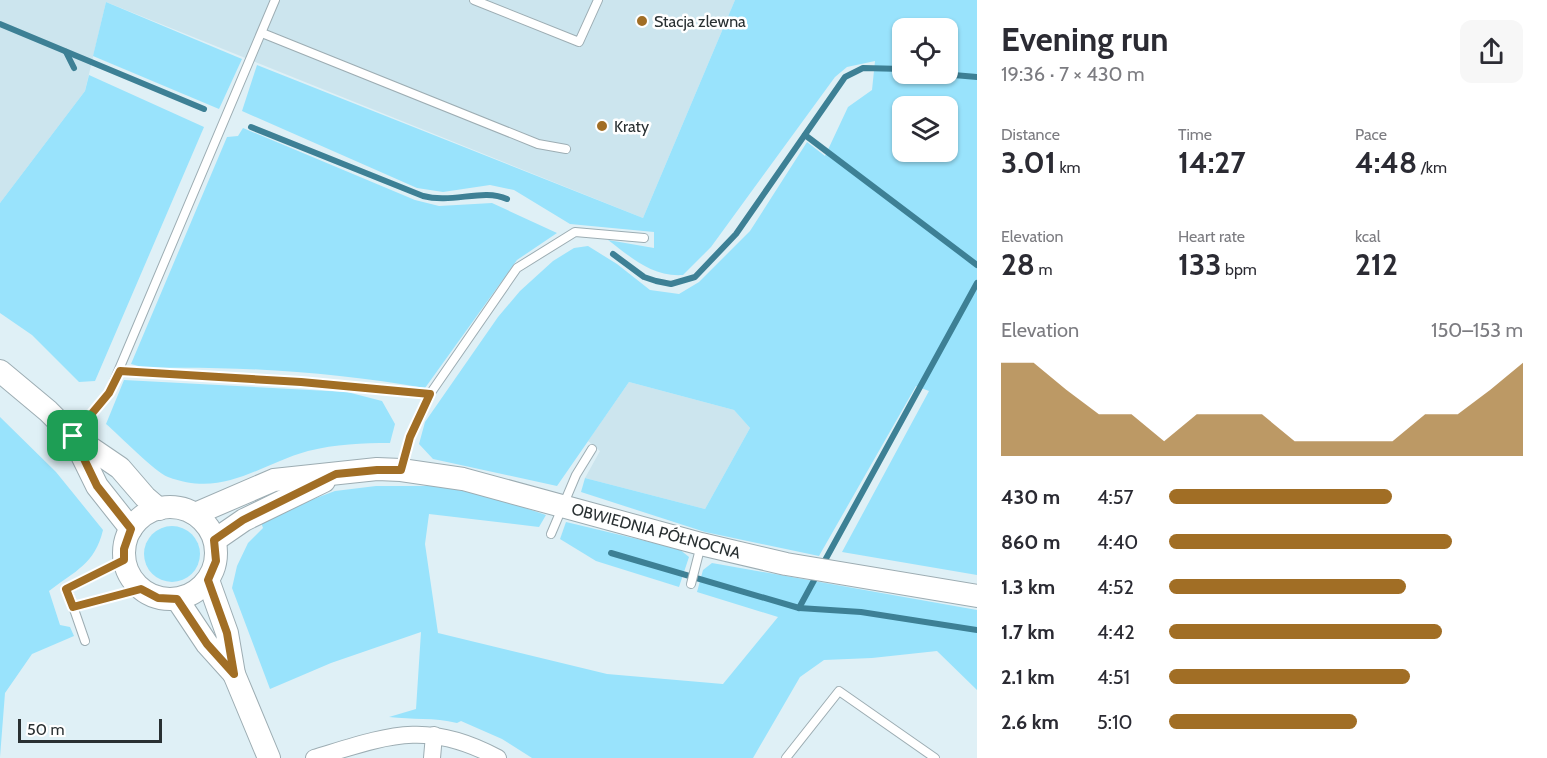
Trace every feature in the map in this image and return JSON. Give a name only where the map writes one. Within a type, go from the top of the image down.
[{"type":"main road","points":[[0,371],[32,396],[73,436],[120,468],[145,497],[159,509]]},
{"type":"main road","points":[[73,436],[97,486],[131,529]]},
{"type":"main road","name":"OBWIEDNIA PÓŁNOCNA","points":[[195,514],[274,480],[377,470],[401,470],[463,479],[702,544],[786,564],[977,596]]},
{"type":"main road","name":"OBWIEDNIA PÓŁNOCNA","points":[[214,540],[243,520],[336,474]]},
{"type":"main road","points":[[177,508],[195,514],[210,531],[214,540],[216,561],[208,580],[194,593],[177,599],[158,598],[141,589],[127,571],[124,560],[124,549],[131,529],[148,513],[159,509],[177,508]]},
{"type":"main road","points":[[208,580],[227,633],[234,674],[269,758]]},
{"type":"main road","points":[[177,599],[207,644],[234,674]]},
{"type":"street","points":[[314,758],[393,735],[434,735],[471,745],[498,758]]},
{"type":"street","points":[[432,758],[434,735]]},
{"type":"lane","points":[[73,436],[109,393],[120,371],[275,0]]},
{"type":"lane","points":[[474,0],[579,42],[598,0]]},
{"type":"lane","points":[[262,33],[538,144],[567,149]]},
{"type":"lane","points":[[401,470],[410,437],[430,394],[517,268],[575,231],[644,238]]},
{"type":"lane","points":[[120,371],[301,382],[430,394]]},
{"type":"lane","points":[[550,534],[561,506],[592,449]]},
{"type":"lane","points":[[690,584],[702,544]]},
{"type":"lane","points":[[85,641],[66,589],[124,560]]},
{"type":"lane","points":[[73,607],[141,589]]},
{"type":"lane","points":[[786,758],[839,691],[935,758]]},
{"type":"shaded area","points":[[0,0],[735,0],[643,218],[106,2],[85,91],[0,203]]},
{"type":"shaded area","points":[[735,0],[977,0],[977,575],[842,552],[929,391],[916,386],[819,556],[705,532],[581,492],[585,478],[705,509],[750,428],[734,410],[629,382],[557,486],[433,459],[419,444],[425,422],[498,317],[520,291],[553,261],[574,248],[588,246],[617,264],[650,290],[679,294],[699,282],[750,231],[807,142],[825,156],[848,107],[872,90],[875,61],[847,67],[835,77],[711,247],[683,275],[652,270],[634,260],[608,240],[654,248],[654,232],[570,224],[514,190],[490,185],[443,192],[417,188],[242,111],[257,65],[643,218]]},
{"type":"shaded area","points":[[106,2],[242,59],[219,109],[93,56]]},
{"type":"shaded area","points":[[89,75],[204,127],[95,381],[79,382],[32,335],[0,313],[0,203],[85,91]]},
{"type":"shaded area","points":[[243,128],[415,200],[439,206],[492,203],[557,233],[517,260],[425,388],[286,371],[146,368],[131,364],[227,137],[238,136]]},
{"type":"shaded area","points":[[124,380],[347,392],[382,401],[395,424],[390,443],[349,444],[318,449],[224,482],[206,484],[188,482],[162,474],[106,424]]},
{"type":"shaded area","points":[[629,382],[734,410],[750,428],[705,509],[585,478],[600,451],[588,441]]},
{"type":"shaded area","points":[[0,417],[56,472],[103,530],[95,551],[83,566],[49,591],[60,625],[70,627],[74,636],[32,654],[5,693],[0,757]]},
{"type":"shaded area","points":[[376,486],[436,486],[490,496],[546,515],[539,527],[429,514],[425,544],[438,633],[607,674],[723,684],[778,617],[697,592],[703,570],[712,563],[977,610],[977,690],[937,651],[872,658],[824,660],[800,677],[753,758],[532,758],[502,739],[461,721],[457,723],[389,717],[416,709],[421,632],[331,663],[270,689],[232,588],[237,566],[248,543],[263,528],[260,519],[335,491]]},
{"type":"shaded area","points":[[566,522],[679,549],[689,557],[679,587],[596,561],[560,539]]},
{"type":"shaded area","points":[[166,526],[178,526],[188,530],[196,538],[200,554],[196,570],[188,578],[178,582],[166,582],[156,578],[148,570],[144,560],[144,548],[148,538],[156,530]]},
{"type":"waterway","points":[[0,24],[204,109]]},
{"type":"waterway","points":[[66,52],[74,68]]},
{"type":"waterway","points":[[613,254],[644,277],[656,281],[671,284],[695,277],[736,234],[845,77],[863,68],[892,69]]},
{"type":"waterway","points":[[958,75],[977,77]]},
{"type":"waterway","points":[[251,127],[423,196],[445,198],[488,195],[507,199]]},
{"type":"waterway","points":[[805,135],[977,265]]},
{"type":"waterway","points":[[823,564],[977,283]]},
{"type":"waterway","points":[[611,553],[799,608],[861,612],[977,630]]},
{"type":"waterway","points":[[799,608],[818,573]]},
{"type":"place","name":"Stacja zlewna","points":[[642,21]]},
{"type":"place","name":"Kraty","points":[[602,126]]},
{"type":"route","points":[[120,371],[301,382],[430,394],[410,437],[401,470],[336,474],[243,520],[214,540],[216,561],[208,580],[227,633],[234,674],[207,644],[177,599],[158,598],[141,589],[73,607],[66,589],[124,560],[124,549],[131,529],[97,486],[73,436],[109,393],[120,371]]}]
